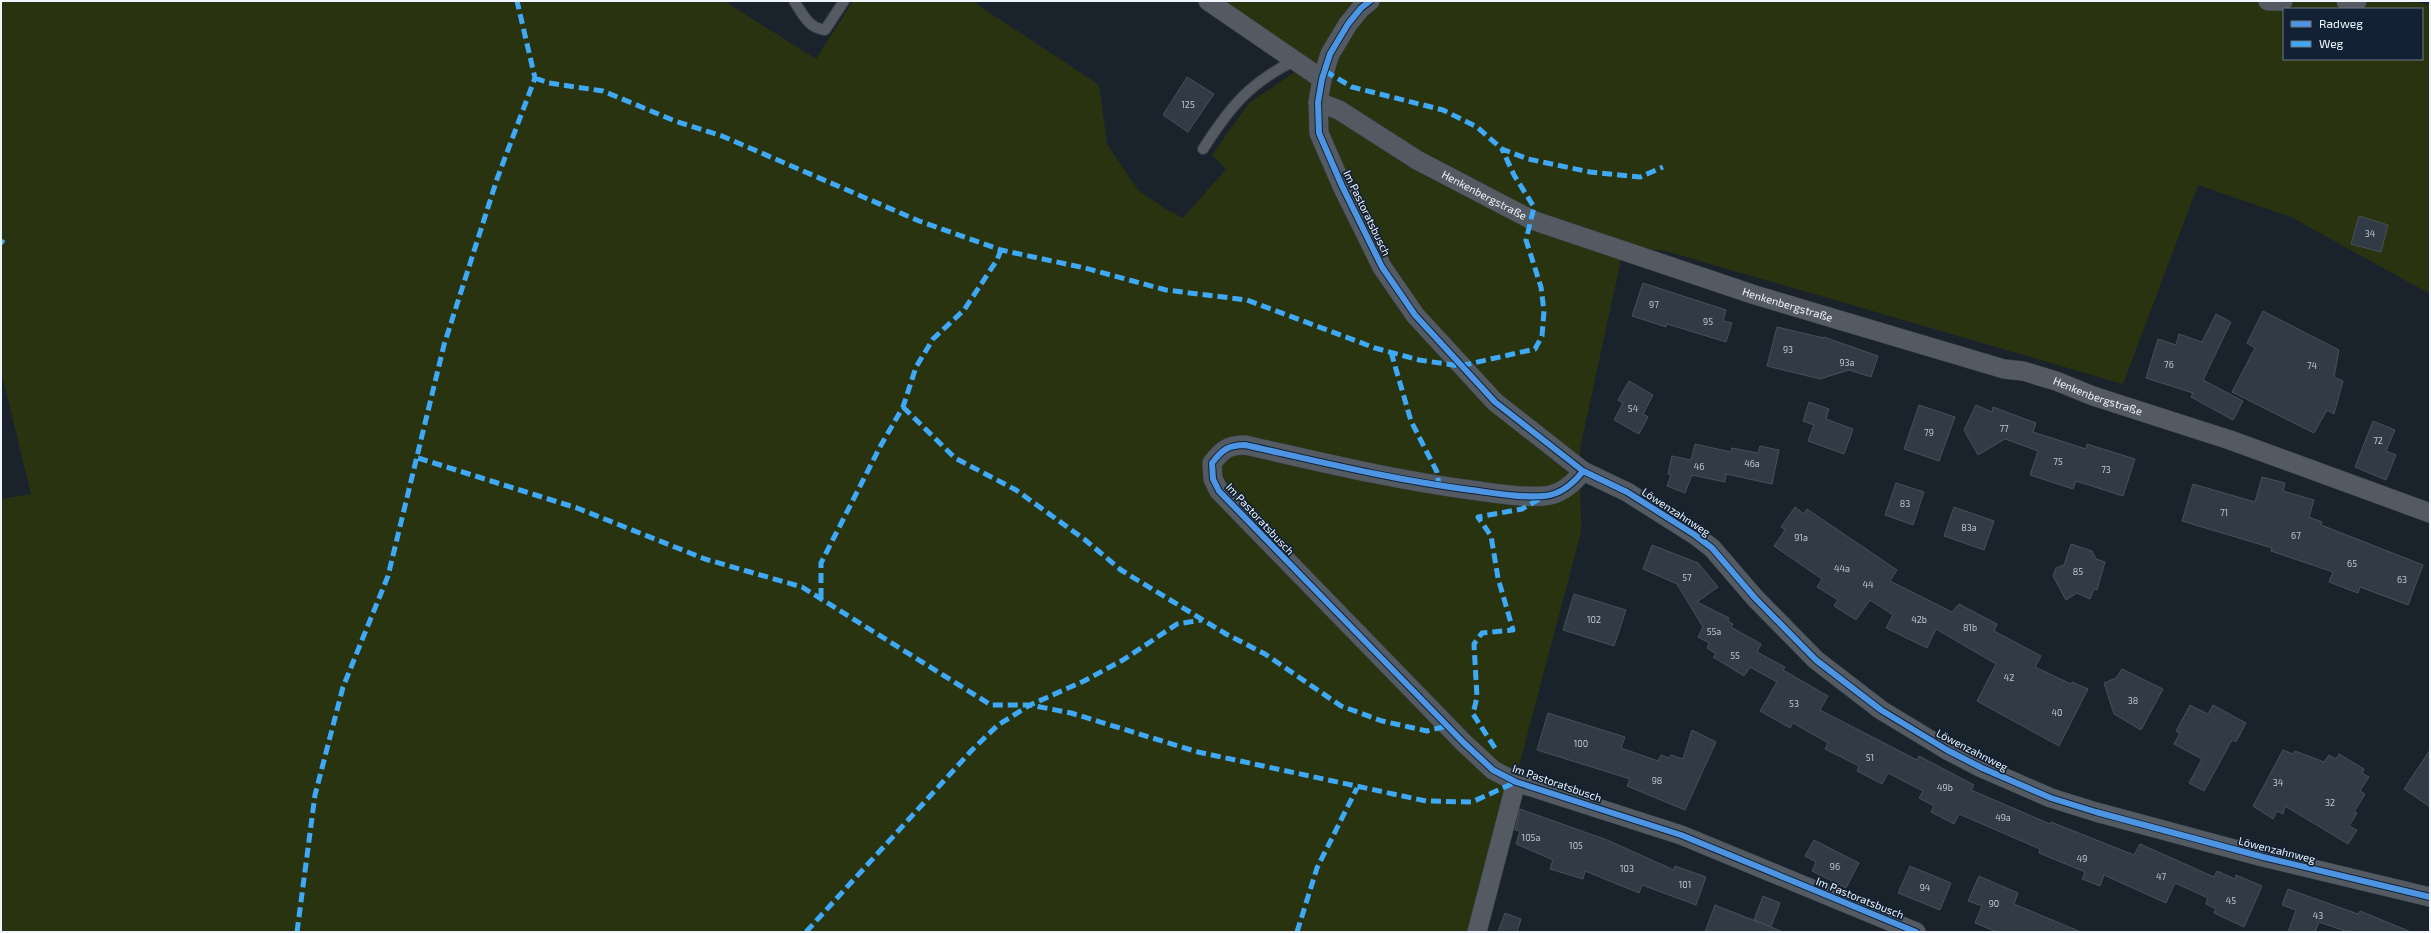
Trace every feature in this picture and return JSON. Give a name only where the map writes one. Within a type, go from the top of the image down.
[{"type":"street","points":[[1208,1],[1322,79]]},
{"type":"street","points":[[1318,102],[1322,79],[1330,54],[1348,24],[1361,8],[1370,1]]},
{"type":"street","points":[[2268,1],[2283,1]]},
{"type":"street","points":[[2346,1],[2357,1]]},
{"type":"street","name":"Im Pastoratsbusch","points":[[1318,102],[1319,133],[1342,186],[1382,267],[1415,315],[1495,402],[1584,471],[1572,485],[1545,496],[1504,494],[1402,480],[1326,465],[1245,445],[1234,445],[1222,449],[1212,463],[1213,479],[1219,491],[1493,770],[1516,782],[1681,836],[1916,932]]},
{"type":"street","name":"Henkenbergstraße","points":[[1318,102],[1339,110],[1423,163],[1539,223],[1755,295],[1997,367],[2023,371],[2074,387],[2093,396],[2230,440],[2430,514]]},
{"type":"street","name":"Löwenzahnweg","points":[[1584,471],[1627,492],[1695,535],[1712,548],[1755,598],[1816,660],[1881,710],[1916,733],[1982,768],[2051,798],[2096,812],[2263,857],[2430,898]]},
{"type":"street","name":"Im Pastoratsbusch","points":[[1477,932],[1516,782]]},
{"type":"lane","points":[[794,1],[808,23],[815,29],[825,30],[844,1]]},
{"type":"lane","points":[[1203,149],[1239,98],[1272,72],[1296,60]]},
{"type":"green space","points":[[1,1],[724,1],[816,59],[853,1],[972,1],[1099,85],[1107,144],[1138,190],[1169,211],[1183,218],[1226,169],[1212,155],[1249,103],[1311,61],[1222,1],[2407,1],[2430,5],[2430,294],[2291,217],[2198,185],[2123,384],[1666,251],[1624,246],[1580,448],[1581,532],[1475,932],[1,932],[1,499],[31,494],[1,371]]},
{"type":"building","points":[[1187,77],[1214,94],[1188,132],[1163,115]]},
{"type":"building","points":[[2359,216],[2388,225],[2381,252],[2351,244]]},
{"type":"building","points":[[1643,283],[1726,310],[1723,321],[1732,323],[1726,342],[1667,324],[1666,327],[1632,316]]},
{"type":"building","points":[[2263,311],[2339,350],[2334,377],[2343,381],[2334,414],[2327,410],[2314,433],[2232,392],[2255,348],[2247,343]]},
{"type":"building","points":[[2216,314],[2231,322],[2203,380],[2243,401],[2233,420],[2191,397],[2193,393],[2146,378],[2158,339],[2176,345],[2179,334],[2202,342]]},
{"type":"building","points":[[1777,327],[1824,337],[1878,356],[1871,377],[1849,370],[1820,379],[1767,366]]},
{"type":"building","points":[[1629,381],[1653,395],[1643,414],[1648,417],[1639,434],[1614,420],[1623,403],[1618,400]]},
{"type":"building","points":[[1809,402],[1829,409],[1826,419],[1853,429],[1844,454],[1808,441],[1814,425],[1803,421]]},
{"type":"building","points":[[1919,405],[1955,417],[1939,461],[1904,449]]},
{"type":"building","points":[[1976,405],[1992,412],[1993,407],[2036,423],[2033,432],[2086,449],[2087,444],[2135,459],[2123,496],[2076,481],[2073,489],[2030,475],[2038,451],[2005,439],[1978,455],[1964,430]]},
{"type":"building","points":[[2373,421],[2395,430],[2386,451],[2396,455],[2386,480],[2355,467]]},
{"type":"building","points":[[1695,444],[1731,452],[1732,448],[1758,453],[1760,446],[1779,450],[1772,484],[1726,474],[1725,482],[1692,475],[1685,493],[1667,486],[1671,475],[1668,474],[1672,456],[1691,460]]},
{"type":"building","points":[[2262,477],[2285,483],[2283,491],[2314,500],[2309,517],[2322,522],[2321,525],[2423,565],[2408,605],[2360,587],[2358,593],[2329,582],[2333,572],[2271,551],[2272,548],[2182,521],[2193,484],[2255,502]]},
{"type":"building","points":[[1896,483],[1924,492],[1913,525],[1885,515]]},
{"type":"building","points":[[1795,507],[1804,514],[1807,509],[1897,570],[1890,581],[1952,612],[1959,604],[1997,624],[1994,631],[2041,656],[2035,667],[2071,684],[2072,682],[2088,689],[2059,746],[1977,701],[1996,664],[1936,629],[1927,648],[1886,628],[1893,615],[1870,600],[1856,620],[1834,606],[1838,600],[1817,587],[1822,579],[1774,546],[1785,530],[1781,527]]},
{"type":"building","points":[[1954,507],[1994,521],[1984,550],[1944,536]]},
{"type":"building","points":[[2071,544],[2092,551],[2096,559],[2105,562],[2097,590],[2094,589],[2090,599],[2077,593],[2066,600],[2053,576],[2056,568],[2064,565]]},
{"type":"building","points":[[1652,545],[1698,563],[1718,587],[1697,602],[1729,618],[1728,621],[1733,624],[1731,627],[1761,644],[1757,652],[1785,667],[1783,670],[1828,696],[1820,710],[1917,760],[1919,756],[1974,785],[1971,790],[2050,824],[2051,822],[2134,855],[2140,844],[2214,877],[2217,871],[2235,879],[2236,875],[2262,886],[2244,927],[2214,913],[2216,909],[2206,904],[2208,898],[2175,883],[2166,903],[2104,875],[2100,886],[2082,879],[2085,872],[2039,853],[2040,849],[1959,814],[1954,824],[1931,812],[1934,806],[1919,798],[1923,791],[1888,773],[1882,784],[1857,771],[1859,766],[1825,749],[1828,743],[1793,723],[1790,728],[1760,711],[1777,682],[1750,667],[1744,676],[1713,657],[1716,654],[1707,648],[1709,643],[1698,637],[1703,627],[1677,584],[1643,569]]},
{"type":"building","points":[[1574,594],[1626,610],[1614,646],[1563,630]]},
{"type":"building","points":[[2122,669],[2163,689],[2141,730],[2114,714],[2104,683],[2116,678]]},
{"type":"building","points":[[2190,705],[2208,714],[2213,705],[2246,723],[2236,742],[2232,740],[2204,791],[2189,783],[2202,759],[2174,744],[2180,733],[2176,731]]},
{"type":"building","points":[[1548,713],[1625,737],[1621,748],[1658,761],[1661,755],[1669,758],[1671,755],[1683,759],[1692,730],[1716,742],[1685,810],[1627,786],[1630,779],[1537,750]]},
{"type":"building","points":[[2283,750],[2293,754],[2295,751],[2324,762],[2329,755],[2336,759],[2339,754],[2364,769],[2362,773],[2369,777],[2360,791],[2365,794],[2354,812],[2357,813],[2349,826],[2357,830],[2348,844],[2285,806],[2283,814],[2277,811],[2273,819],[2253,806]]},
{"type":"building","points":[[2430,750],[2430,807],[2404,789]]},
{"type":"building","points":[[1520,809],[1607,840],[1674,870],[1675,866],[1706,877],[1696,905],[1642,885],[1639,893],[1585,871],[1583,879],[1550,869],[1553,860],[1516,844],[1520,831],[1515,830]]},
{"type":"building","points":[[1814,840],[1859,863],[1846,888],[1812,871],[1816,862],[1805,856]]},
{"type":"building","points":[[1910,866],[1951,883],[1940,910],[1898,893]]},
{"type":"building","points":[[1979,876],[2018,893],[2014,904],[2081,932],[1997,932],[1975,923],[1982,906],[1968,901]]},
{"type":"building","points":[[2288,889],[2358,914],[2360,911],[2411,932],[2348,932],[2319,922],[2315,932],[2288,932],[2296,910],[2282,905]]},
{"type":"building","points":[[1763,896],[1780,903],[1771,927],[1754,920]]},
{"type":"building","points":[[1715,905],[1781,931],[1781,932],[1705,932]]},
{"type":"building","points":[[1505,913],[1521,919],[1517,932],[1498,932]]},
{"type":"marked path","points":[[297,932],[315,795],[343,687],[388,576],[444,345],[497,179],[535,78],[517,1]]},
{"type":"marked path","points":[[1325,71],[1352,87],[1443,110],[1477,127],[1502,149],[1528,159],[1590,172],[1640,177],[1663,167]]},
{"type":"marked path","points":[[535,78],[549,83],[603,91],[675,121],[722,136],[919,221],[1001,250],[1085,268],[1166,290],[1247,300],[1375,348],[1419,360],[1460,366],[1535,349],[1542,336],[1544,311],[1541,287],[1526,240],[1534,207],[1514,175],[1502,149]]},
{"type":"marked path","points":[[821,598],[821,563],[881,445],[903,407],[916,367],[933,339],[964,310],[997,260],[1001,250]]},
{"type":"marked path","points":[[1391,352],[1411,421],[1437,472],[1439,486]]},
{"type":"marked path","points":[[903,407],[955,458],[1016,490],[1084,539],[1121,570],[1226,634],[1265,654],[1341,706],[1382,721],[1427,731],[1447,726]]},
{"type":"marked path","points":[[418,458],[577,508],[705,559],[802,587],[991,705],[1030,705],[1071,713],[1198,752],[1426,801],[1472,802],[1516,782]]},
{"type":"marked path","points":[[1495,748],[1473,714],[1477,697],[1474,644],[1482,633],[1513,630],[1498,578],[1491,536],[1478,517],[1522,509],[1541,498]]},
{"type":"marked path","points":[[806,932],[972,750],[998,725],[1030,705],[1084,681],[1123,660],[1177,624],[1202,620]]},
{"type":"marked path","points":[[1297,932],[1317,868],[1357,788]]},
{"type":"cycle path","points":[[1370,1],[1361,8],[1348,24],[1330,54],[1322,79],[1318,102],[1319,133],[1342,186],[1382,267],[1415,315],[1495,402],[1583,471],[1627,492],[1695,535],[1712,548],[1755,598],[1816,660],[1881,710],[1947,750],[1982,768],[2051,798],[2096,812],[2263,857],[2430,897]]},
{"type":"cycle path","points":[[1583,471],[1571,484],[1556,493],[1544,496],[1517,496],[1414,481],[1245,445],[1234,446],[1226,449],[1212,463],[1213,479],[1219,491],[1463,742],[1493,770],[1516,782],[1681,835],[1916,932]]}]
